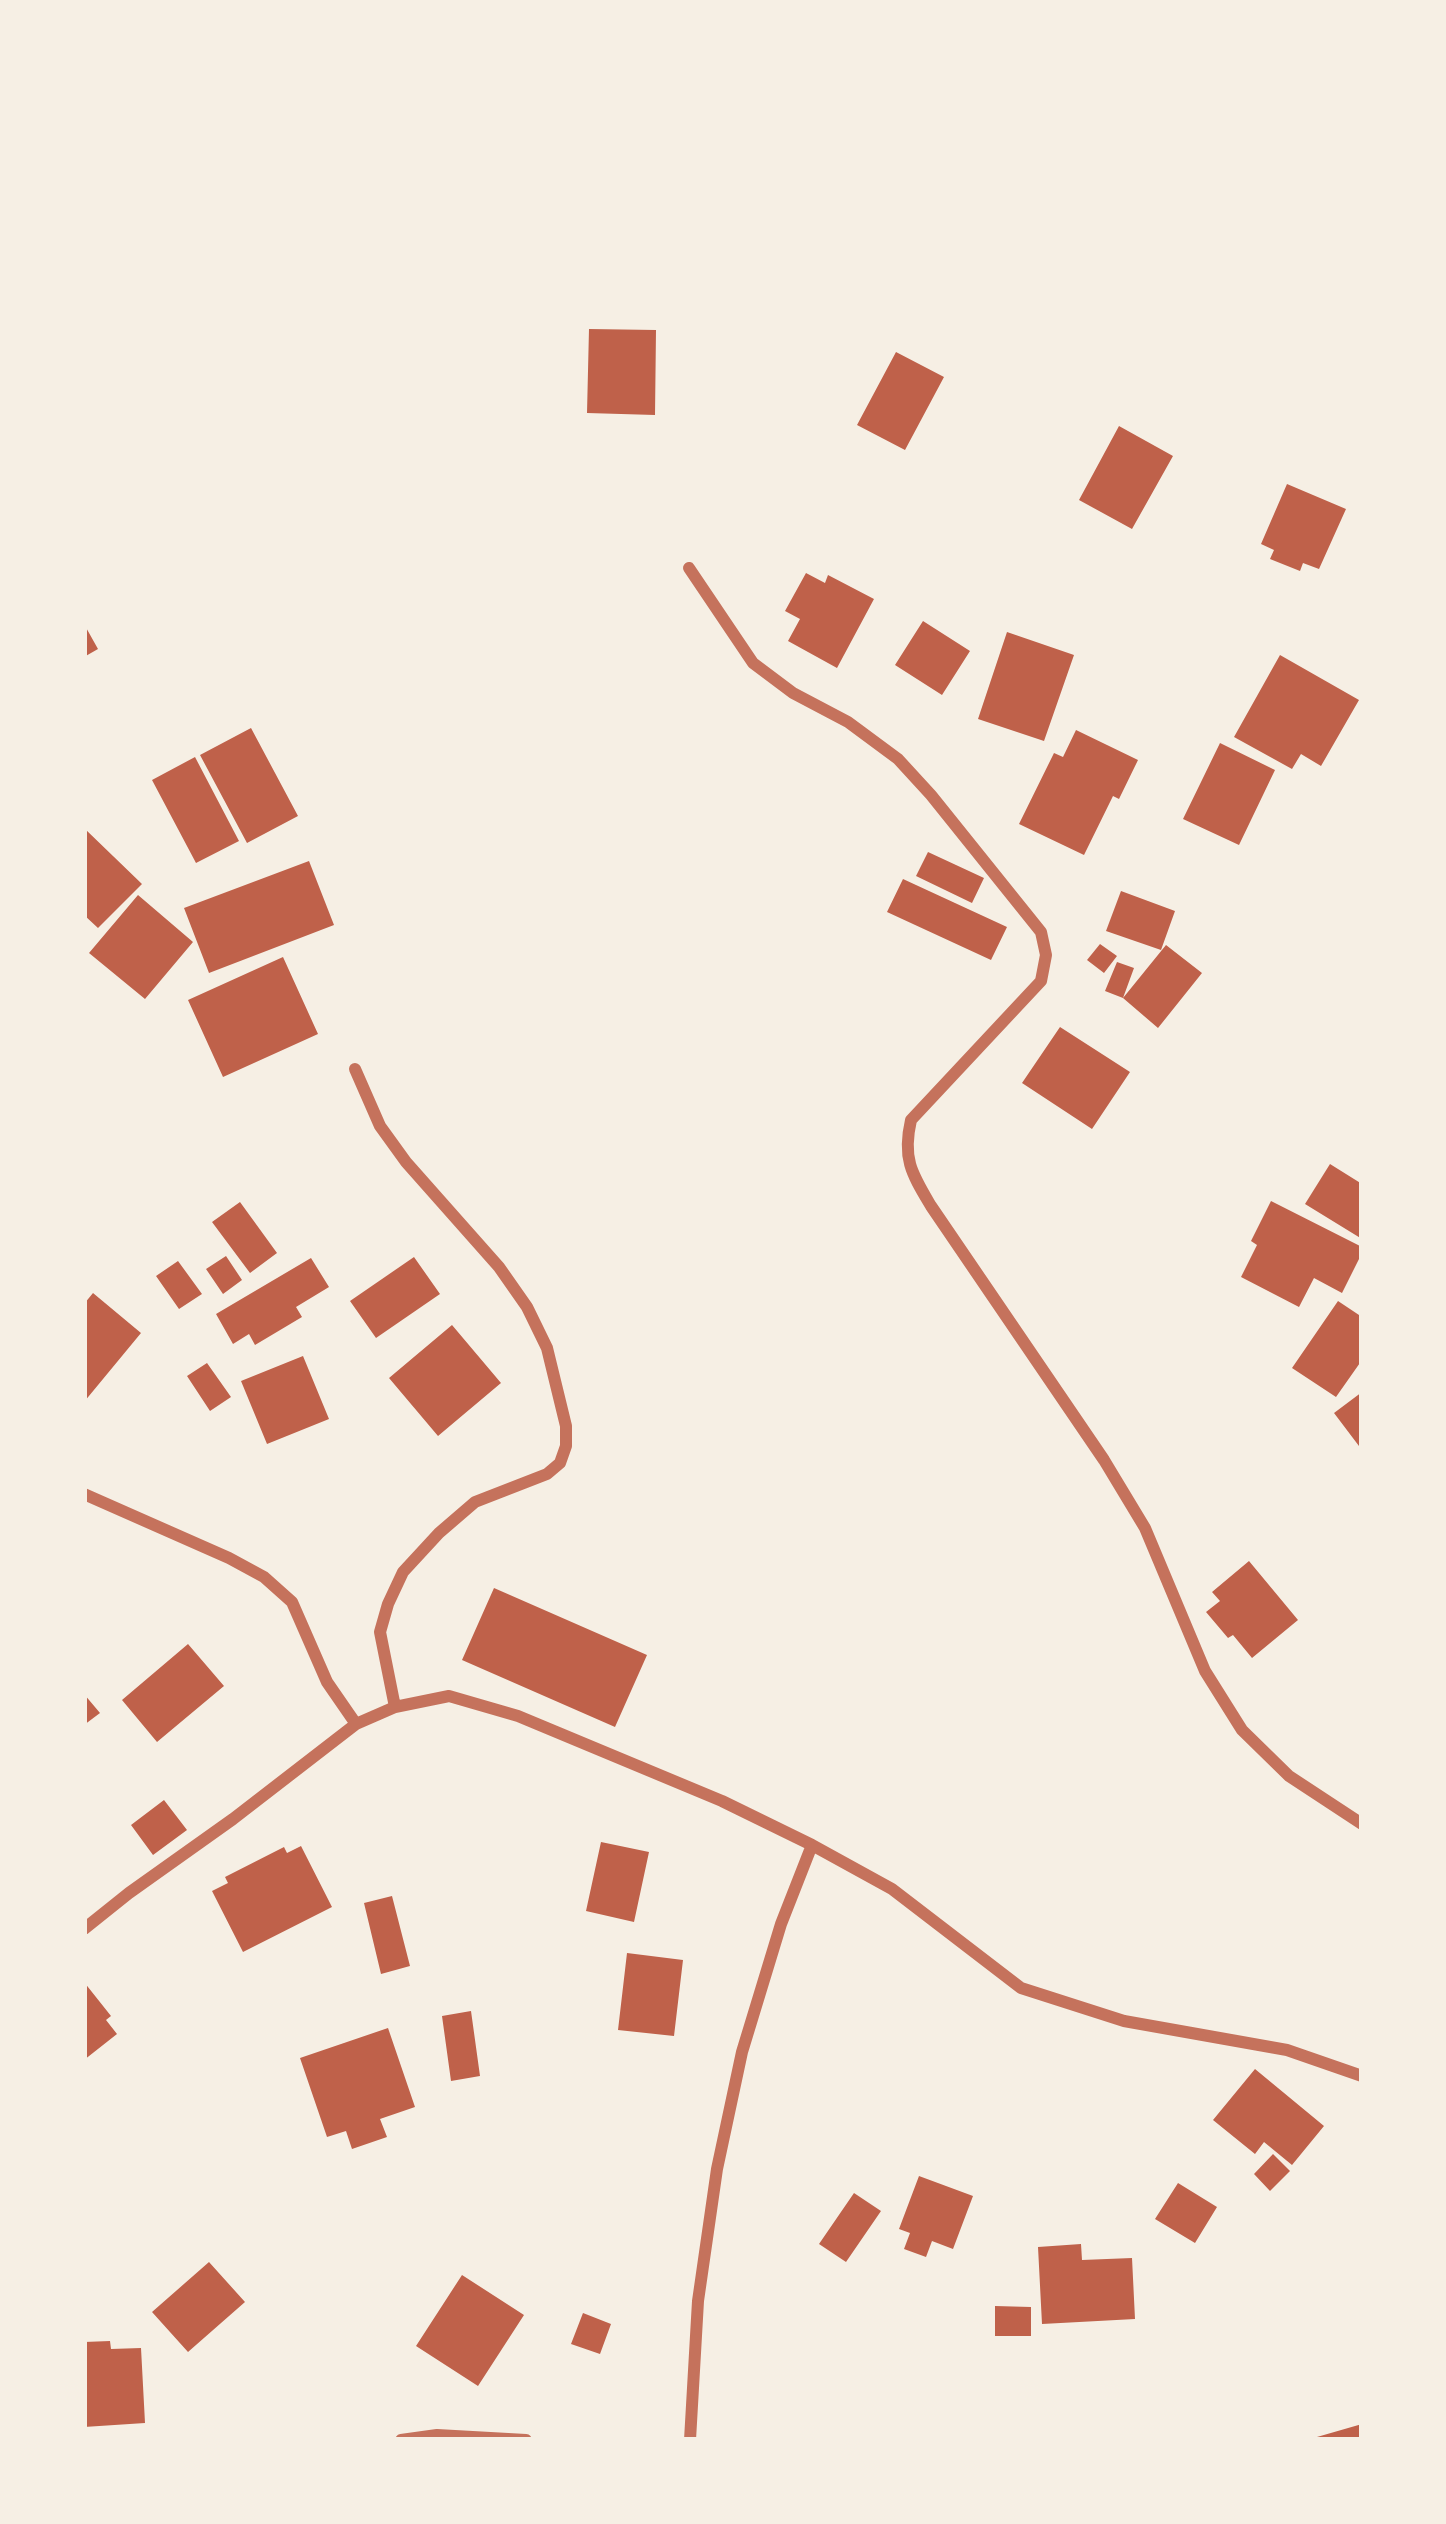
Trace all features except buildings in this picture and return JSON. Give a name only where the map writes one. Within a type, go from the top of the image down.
[{"type":"street","points":[[689,568],[753,663],[898,759],[1041,932],[1046,956],[1041,981],[911,1120],[906,1141],[909,1168],[1145,1528],[1205,1671],[1242,1730],[1289,1776],[1362,1824]]},
{"type":"street","points":[[355,1069],[380,1126],[406,1162],[500,1267],[527,1306],[547,1348],[566,1426],[560,1462],[547,1474],[475,1502],[404,1573],[380,1633],[395,1706]]},
{"type":"street","points":[[84,1494],[264,1577],[292,1602],[327,1682],[356,1724]]},
{"type":"street","points":[[84,1929],[356,1724],[395,1706],[449,1696],[518,1716],[812,1844],[892,1889],[1021,1988],[1124,2021],[1287,2050],[1362,2076]]},
{"type":"street","points":[[690,2440],[698,2301],[717,2169],[742,2051],[781,1924],[812,1844]]},
{"type":"street","points":[[401,2440],[437,2435],[526,2440]]}]
